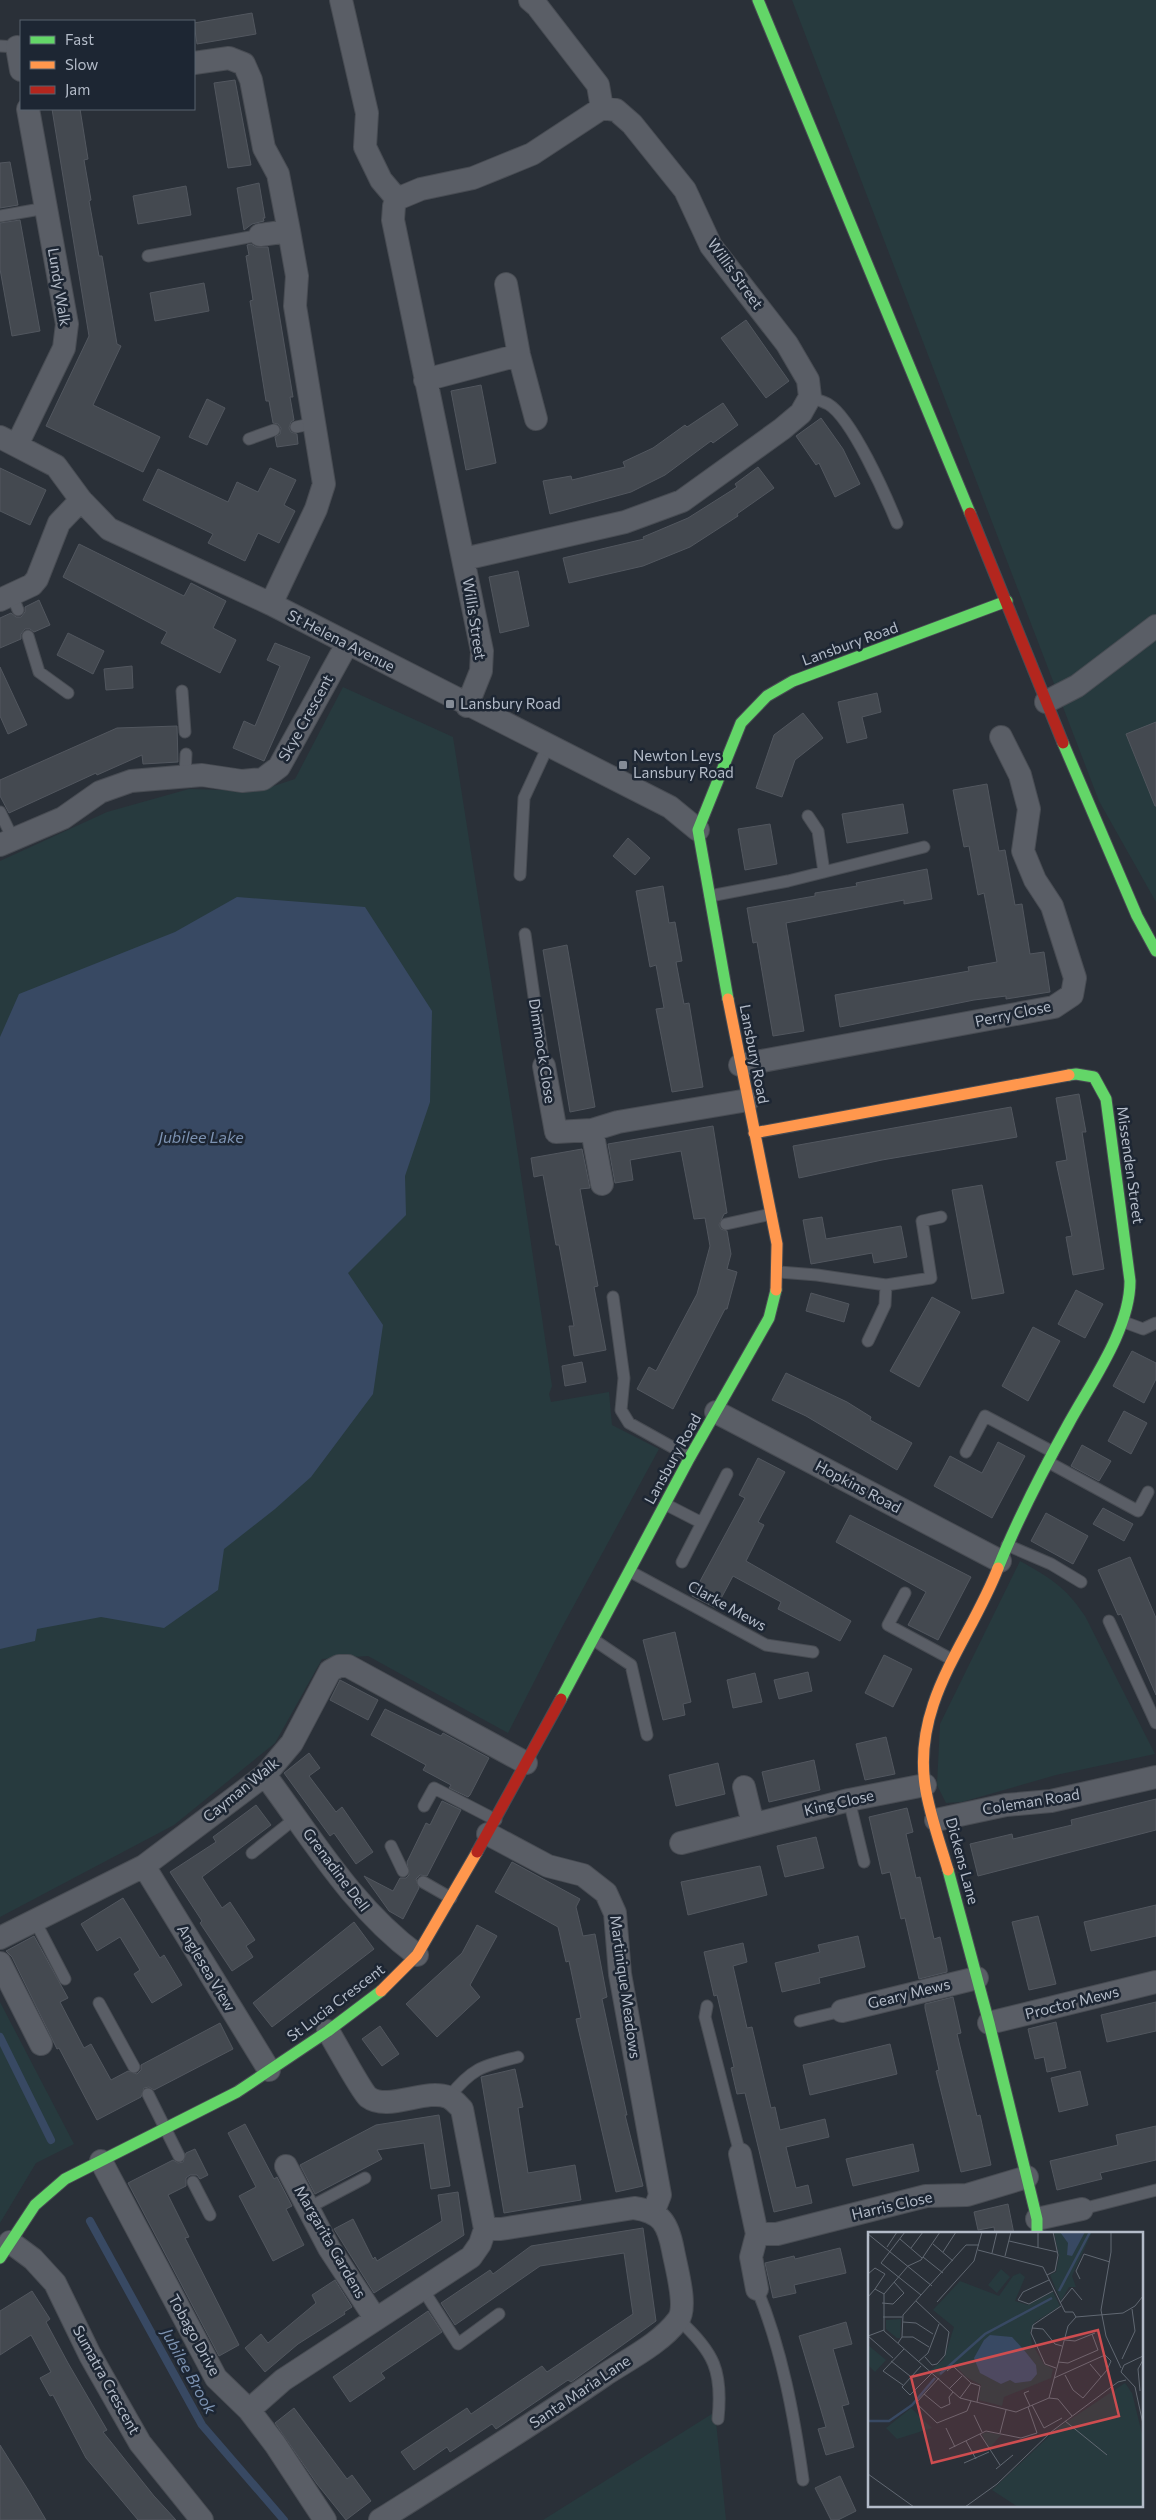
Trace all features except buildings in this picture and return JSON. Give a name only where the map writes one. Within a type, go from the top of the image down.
[{"type":"street","points":[[341,0],[368,112],[366,147],[381,180],[397,199],[421,189],[473,178],[532,154],[602,108],[598,85],[537,6],[530,0]]},
{"type":"street","points":[[758,0],[1007,602],[1046,702],[1137,916],[1156,951]]},
{"type":"street","points":[[8,47],[20,68]]},
{"type":"street","points":[[195,63],[229,58],[244,64],[251,80],[264,148],[278,174],[297,276],[295,306],[305,425],[324,484],[316,509],[271,604]]},
{"type":"street","name":"Willis Street","points":[[464,559],[625,522],[682,501],[782,429],[801,413],[810,397],[808,380],[787,344],[711,246],[685,190],[632,124],[616,110],[602,108]]},
{"type":"street","name":"Lundy Walk","points":[[9,441],[64,348],[67,324],[28,110]]},
{"type":"street","name":"Willis Street","points":[[397,199],[394,206],[393,220],[482,651],[481,671],[467,706]]},
{"type":"street","points":[[260,236],[289,231]]},
{"type":"street","points":[[506,284],[519,355],[536,419]]},
{"type":"street","points":[[425,380],[519,355]]},
{"type":"street","name":"St Helena Avenue","points":[[9,441],[56,466],[81,500],[108,529],[271,604],[467,706],[670,807],[698,830]]},
{"type":"street","points":[[10,602],[37,579],[59,523],[81,500]]},
{"type":"street","name":"Lansbury Road","points":[[592,1644],[690,1456],[769,1318],[779,1272],[777,1244],[740,1065],[698,830],[741,723],[767,696],[793,681],[1007,602]]},
{"type":"street","points":[[1046,702],[1077,686],[1156,626]]},
{"type":"street","name":"Skye Crescent","points":[[6,842],[63,818],[100,792],[131,781],[202,774],[242,781],[263,779],[279,767],[347,644]]},
{"type":"street","name":"Perry Close","points":[[740,1065],[1054,1008],[1072,995],[1074,978],[1052,906],[1035,880],[1023,850],[1029,810],[1020,775],[1002,737]]},
{"type":"street","name":"Dimmock Close","points":[[544,1066],[556,1132],[592,1130],[618,1122],[748,1100]]},
{"type":"street","name":"Missenden Street","points":[[754,1133],[1076,1074],[1094,1078],[1106,1099],[1130,1281],[1130,1297],[1124,1322],[1050,1457],[1004,1553]]},
{"type":"street","points":[[592,1130],[602,1184]]},
{"type":"street","name":"Hopkins Road","points":[[716,1412],[1004,1553]]},
{"type":"street","name":"Dickens Lane","points":[[1004,1553],[986,1599],[951,1659],[928,1717],[924,1740],[925,1785],[936,1820],[989,2024],[1037,2226]]},
{"type":"street","name":"St Lucia Crescent","points":[[5,2250],[36,2202],[65,2179],[237,2092],[328,2031],[389,1985],[417,1955],[451,1898],[592,1644]]},
{"type":"street","name":"Cayman Walk","points":[[0,1938],[144,1866],[265,1775],[292,1743],[330,1671],[339,1666],[348,1666],[526,1764]]},
{"type":"street","name":"Grenadine Dell","points":[[265,1775],[363,1908],[392,1936],[417,1955]]},
{"type":"street","name":"Coleman Road","points":[[936,1820],[1006,1805],[1051,1801],[1156,1777]]},
{"type":"street","name":"King Close","points":[[681,1843],[849,1800],[925,1785]]},
{"type":"street","points":[[744,1787],[753,1824]]},
{"type":"street","name":"Martinique Meadows","points":[[492,1827],[548,1866],[583,1875],[606,1893],[615,1913],[620,1974],[660,2195],[654,2213]]},
{"type":"street","name":"Anglesea View","points":[[144,1866],[268,2070]]},
{"type":"street","points":[[0,1963],[42,2044]]},
{"type":"street","name":"Geary Mews","points":[[842,2011],[977,1978]]},
{"type":"street","name":"Proctor Mews","points":[[989,2024],[1156,1982]]},
{"type":"street","points":[[249,2410],[283,2380],[375,2318],[471,2257],[480,2244],[485,2228],[462,2109],[449,2097],[434,2094],[382,2101],[368,2096],[328,2031]]},
{"type":"street","points":[[740,2154],[757,2234],[751,2257],[758,2289]]},
{"type":"street","name":"Tobago Drive","points":[[101,2161],[216,2378],[249,2410],[275,2444],[325,2520]]},
{"type":"street","name":"Margarita Gardens","points":[[286,2166],[329,2248],[375,2318]]},
{"type":"street","name":"Harris Close","points":[[757,2234],[776,2234],[926,2196],[967,2195],[1027,2178]]},
{"type":"street","points":[[485,2228],[500,2229],[634,2208],[654,2213],[663,2221],[670,2232],[683,2307],[679,2320]]},
{"type":"street","points":[[1037,2226],[1082,2209]]},
{"type":"street","name":"Sumatra Crescent","points":[[5,2250],[33,2259],[54,2283],[90,2355],[140,2443],[202,2520]]},
{"type":"street","name":"Santa Maria Lane","points":[[380,2520],[536,2422],[659,2338],[679,2320]]},
{"type":"lane","points":[[0,216],[46,208]]},
{"type":"lane","points":[[148,256],[260,236]]},
{"type":"lane","points":[[810,397],[829,404],[845,422],[877,475],[897,523]]},
{"type":"lane","points":[[249,439],[274,430]]},
{"type":"lane","points":[[28,636],[39,672],[68,693]]},
{"type":"lane","points":[[182,691],[185,732]]},
{"type":"lane","points":[[520,875],[524,798],[548,746]]},
{"type":"lane","points":[[185,776],[186,754]]},
{"type":"lane","points":[[0,812],[6,842]]},
{"type":"lane","points":[[808,816],[818,831],[824,872]]},
{"type":"lane","points":[[710,896],[824,872],[924,846]]},
{"type":"lane","name":"Dimmock Close","points":[[525,934],[544,1066]]},
{"type":"lane","points":[[726,1224],[771,1214]]},
{"type":"lane","points":[[779,1272],[817,1275],[886,1285],[931,1278],[922,1221],[941,1216]]},
{"type":"lane","points":[[868,1342],[885,1305],[886,1285]]},
{"type":"lane","points":[[613,1297],[624,1378],[621,1410],[628,1423],[690,1456]]},
{"type":"lane","points":[[1124,1322],[1143,1329],[1156,1323]]},
{"type":"lane","points":[[966,1452],[985,1416],[1138,1511],[1148,1492]]},
{"type":"lane","points":[[682,1562],[727,1474]]},
{"type":"lane","points":[[665,1504],[702,1523]]},
{"type":"lane","points":[[1004,1553],[1051,1564],[1081,1582]]},
{"type":"lane","name":"Clarke Mews","points":[[631,1572],[766,1645],[813,1652]]},
{"type":"lane","points":[[905,1593],[888,1625],[951,1659]]},
{"type":"lane","points":[[1109,1621],[1156,1723]]},
{"type":"lane","points":[[592,1644],[631,1665],[647,1735]]},
{"type":"lane","points":[[424,1806],[434,1788],[492,1827]]},
{"type":"lane","points":[[849,1800],[864,1862]]},
{"type":"lane","points":[[252,1853],[297,1817]]},
{"type":"lane","points":[[391,1846],[403,1871]]},
{"type":"lane","points":[[423,1882],[451,1898]]},
{"type":"lane","points":[[35,1921],[65,1979]]},
{"type":"lane","points":[[99,2003],[134,2068]]},
{"type":"lane","points":[[707,2006],[705,2017],[740,2154]]},
{"type":"lane","points":[[800,2020],[842,2011]]},
{"type":"lane","points":[[449,2097],[465,2076],[481,2067],[518,2056]]},
{"type":"lane","points":[[148,2094],[167,2128],[179,2156]]},
{"type":"lane","points":[[308,2208],[365,2178]]},
{"type":"lane","points":[[193,2182],[210,2215]]},
{"type":"lane","points":[[1082,2209],[1156,2190]]},
{"type":"lane","points":[[422,2288],[458,2344],[499,2314]]},
{"type":"lane","points":[[758,2289],[770,2321],[795,2420],[803,2480]]},
{"type":"lane","points":[[679,2320],[696,2336],[717,2369],[720,2396],[718,2419]]},
{"type":"green space","points":[[792,0],[1156,0],[1156,902],[1099,801]]},
{"type":"green space","points":[[343,687],[453,737],[513,1121],[552,1386],[549,1394],[551,1402],[609,1392],[612,1425],[659,1449],[560,1631],[508,1733],[368,1656],[322,1659],[275,1743],[174,1825],[0,1917],[0,861],[107,812],[189,789],[259,791],[295,779]]},
{"type":"green space","points":[[1020,1561],[1064,1590],[1085,1616],[1155,1754],[1056,1775],[962,1802],[946,1803],[937,1785],[940,1724]]},
{"type":"green space","points":[[0,2002],[74,2144],[36,2163],[0,2223]]},
{"type":"green space","points":[[715,2412],[726,2520],[543,2520]]},
{"type":"water","name":"Jubilee Lake","points":[[237,897],[365,907],[432,1011],[430,1102],[405,1176],[406,1215],[348,1273],[383,1325],[373,1394],[311,1477],[275,1509],[224,1549],[218,1590],[164,1628],[101,1617],[37,1629],[35,1641],[0,1649],[0,1037],[19,994],[175,932]]},
{"type":"waterway","name":"Jubilee Brook","points":[[0,2037],[51,2140]]},
{"type":"waterway","name":"Jubilee Brook","points":[[90,2221],[202,2425],[284,2520]]},
{"type":"traffic: fast","points":[[758,0],[970,513]]},
{"type":"traffic: fast","points":[[728,999],[698,830],[741,723],[767,696],[793,681],[1007,601]]},
{"type":"traffic: fast","points":[[1063,743],[1137,916],[1156,951]]},
{"type":"traffic: fast","points":[[998,1568],[1040,1476],[1117,1336],[1124,1318],[1128,1299],[1130,1281],[1106,1099],[1094,1077],[1076,1074],[1069,1075]]},
{"type":"traffic: fast","points":[[561,1699],[690,1457],[769,1318],[776,1290]]},
{"type":"traffic: fast","points":[[948,1870],[989,2023],[1037,2219],[1037,2232]]},
{"type":"traffic: fast","points":[[0,2258],[35,2205],[65,2179],[237,2092],[328,2031],[381,1991]]},
{"type":"traffic: slow","points":[[728,999],[777,1244],[776,1290]]},
{"type":"traffic: slow","points":[[754,1133],[1069,1075]]},
{"type":"traffic: slow","points":[[948,1870],[932,1817],[925,1785],[924,1754],[927,1725],[935,1698],[946,1672],[998,1568]]},
{"type":"traffic: slow","points":[[381,1991],[417,1955],[477,1852]]},
{"type":"traffic: jam","points":[[970,513],[1063,743]]},
{"type":"traffic: jam","points":[[477,1852],[561,1699]]},
{"type":"place","name":"Lansbury Road","points":[[450,704]]},
{"type":"place","name":"Newton Leys Lansbury Road","points":[[623,765]]}]
